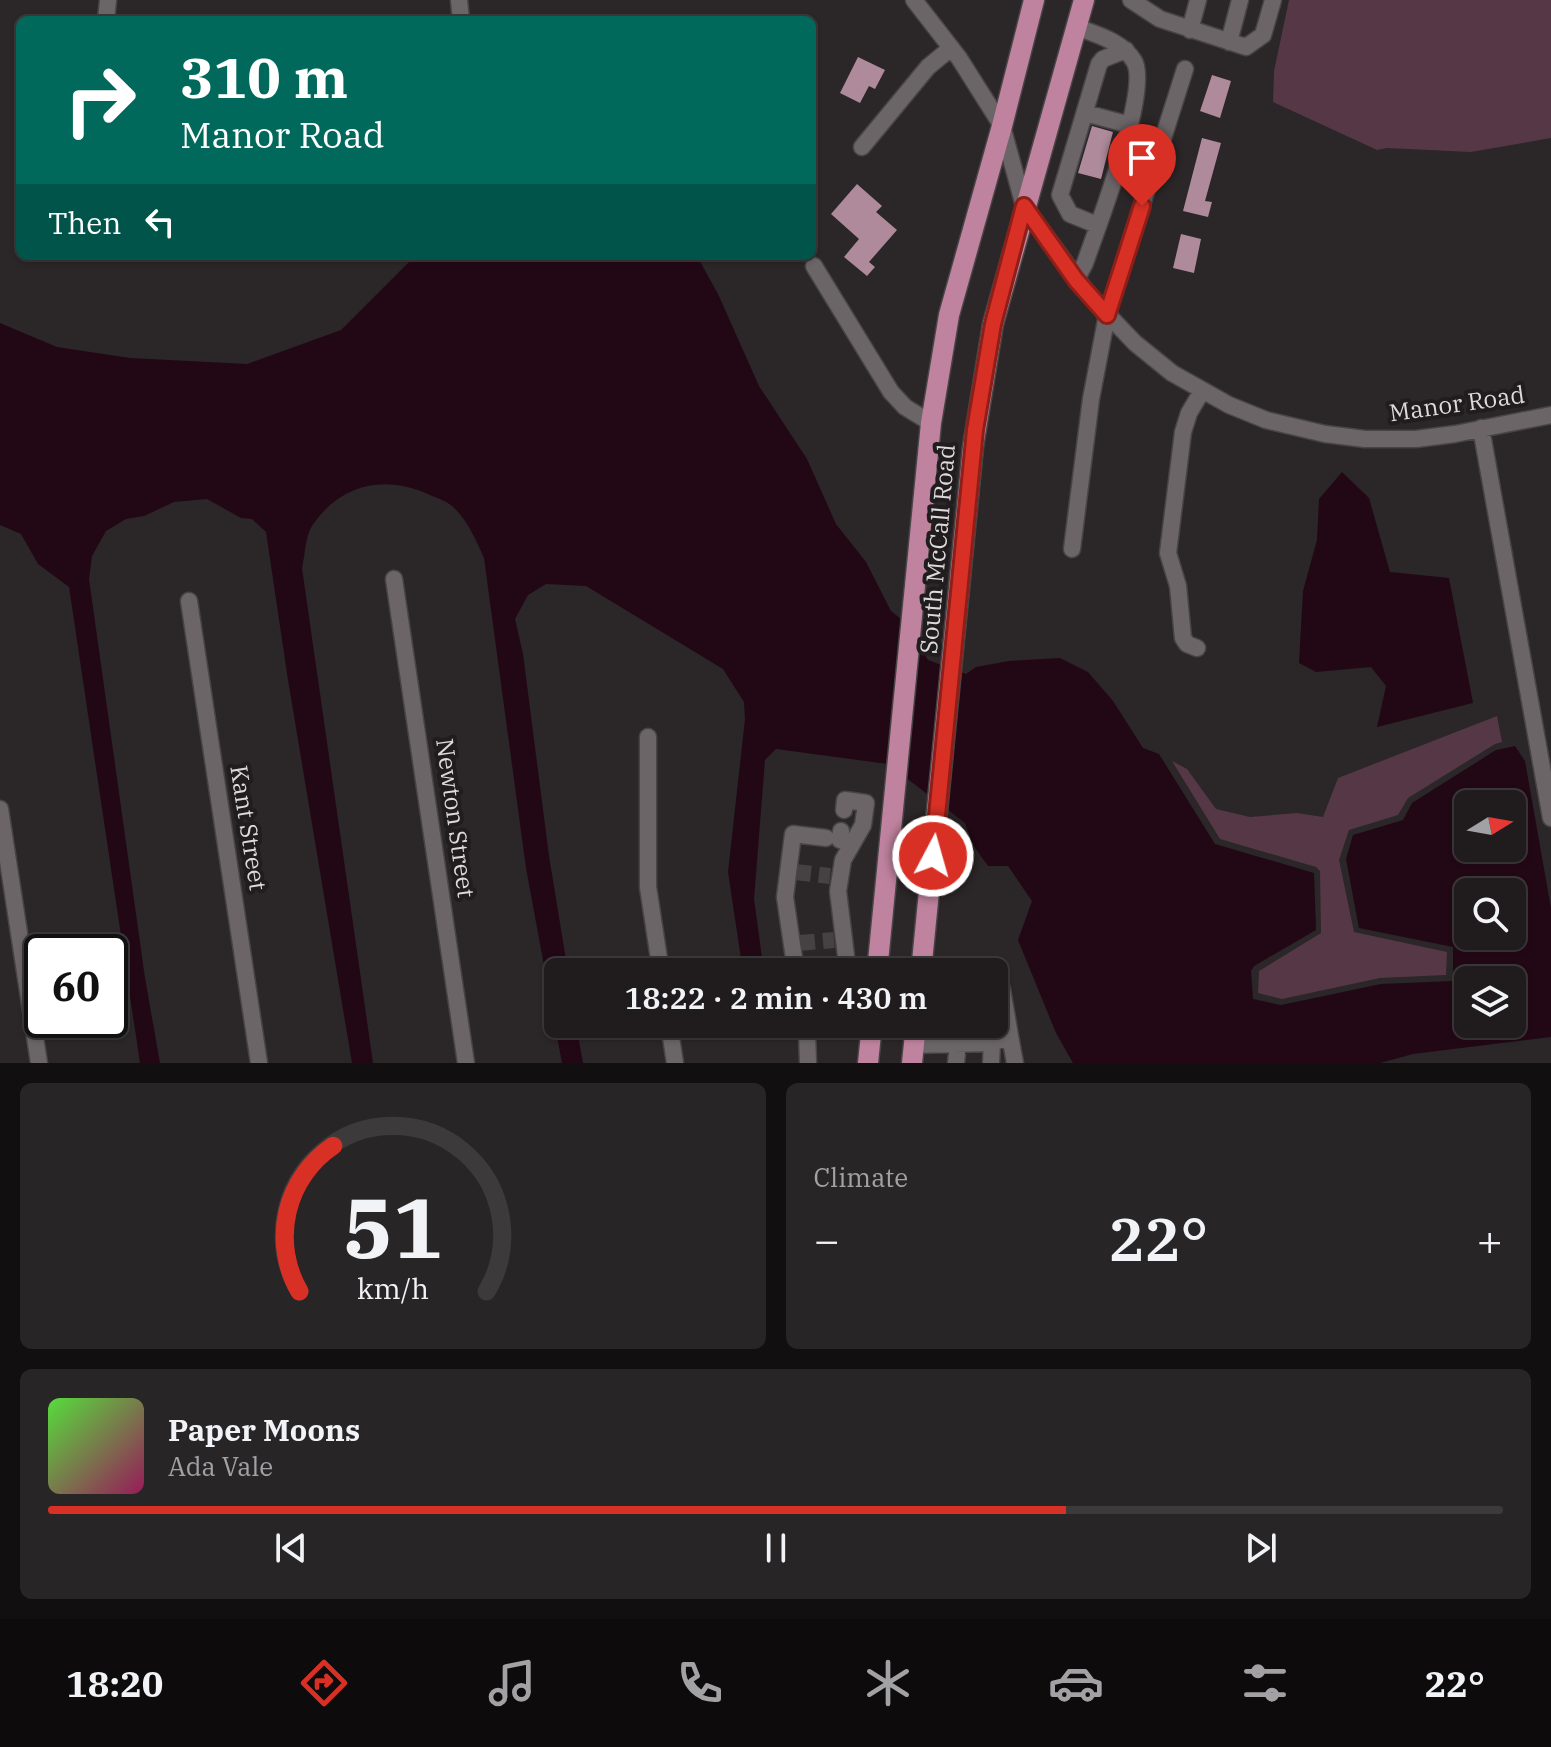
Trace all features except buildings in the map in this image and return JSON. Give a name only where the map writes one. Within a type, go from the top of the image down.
[{"type":"main road","name":"South McCall Road","points":[[878,958],[931,423],[949,315],[1034,0]]},
{"type":"main road","name":"South McCall Road","points":[[922,958],[975,430],[993,324],[1084,0]]},
{"type":"main road","points":[[868,1063],[871,1038]]},
{"type":"street","name":"Manor Road","points":[[914,0],[951,48],[1002,126],[1024,206],[1076,280],[1107,315],[1156,361],[1202,391],[1266,420],[1325,434],[1365,439],[1416,439],[1551,415]]},
{"type":"street","points":[[1131,0],[1148,5],[1160,19],[1246,47],[1263,35],[1273,0]]},
{"type":"street","points":[[1190,30],[1198,0]]},
{"type":"street","points":[[1229,42],[1240,0]]},
{"type":"street","points":[[1076,280],[1130,125],[1139,79],[1136,63],[1126,50],[1077,27]]},
{"type":"street","points":[[862,147],[928,67],[951,48]]},
{"type":"street","points":[[1097,225],[1070,214],[1060,195],[1099,64],[1103,59],[1126,50]]},
{"type":"street","points":[[1072,549],[1091,399],[1107,315],[1185,69]]},
{"type":"street","points":[[1085,113],[1130,125]]},
{"type":"street","points":[[814,266],[891,392],[905,407],[931,423]]},
{"type":"street","points":[[1197,648],[1187,644],[1183,638],[1178,586],[1168,553],[1183,432],[1189,413],[1202,391]]},
{"type":"street","points":[[1481,428],[1551,818]]},
{"type":"street","name":"Newton Street","points":[[394,579],[466,1063]]},
{"type":"street","name":"Kant Street","points":[[189,601],[259,1063]]},
{"type":"street","points":[[648,737],[648,887],[659,958]]},
{"type":"street","points":[[796,958],[785,897],[792,872],[793,834],[839,838],[863,825],[866,803],[845,800],[844,810]]},
{"type":"street","points":[[0,809],[39,1063]]},
{"type":"street","points":[[839,838],[843,860],[835,877],[839,940],[844,958]]},
{"type":"street","points":[[1008,1024],[1015,1063]]},
{"type":"street","points":[[913,1054],[958,1044],[992,1043],[1010,1036]]},
{"type":"street","points":[[671,1038],[675,1063]]},
{"type":"street","points":[[807,1038],[808,1063]]},
{"type":"street","points":[[956,1063],[959,1038]]},
{"type":"street","points":[[991,1063],[992,1043]]},
{"type":"shaded area","points":[[1289,0],[1551,0],[1551,138],[1471,152],[1377,150],[1273,102],[1274,71]]},
{"type":"shaded area","points":[[411,260],[699,260],[759,386],[807,459],[836,524],[866,562],[891,611],[906,623],[928,660],[966,674],[976,667],[1009,661],[1060,658],[1088,672],[1113,701],[1143,748],[1159,754],[1215,844],[1314,873],[1316,930],[1254,966],[1251,971],[1253,999],[1281,1005],[1381,984],[1453,981],[1453,947],[1359,928],[1346,859],[1353,835],[1403,820],[1412,803],[1496,750],[1515,746],[1525,761],[1551,908],[1551,1037],[1413,1054],[1380,1063],[1073,1063],[1056,1033],[1018,940],[1032,901],[1008,866],[988,866],[973,845],[965,823],[888,764],[776,749],[765,760],[754,899],[762,958],[741,958],[728,872],[745,719],[744,702],[723,669],[586,586],[546,584],[528,595],[515,619],[523,654],[566,958],[544,958],[544,966],[526,868],[484,558],[467,523],[450,504],[413,489],[380,485],[350,492],[323,512],[310,530],[302,568],[373,1063],[352,1063],[266,532],[252,519],[241,518],[207,499],[174,502],[144,516],[126,519],[106,531],[92,556],[89,579],[145,978],[160,1063],[140,1063],[128,983],[128,934],[121,934],[69,587],[38,564],[21,534],[0,525],[0,323],[57,347],[130,358],[247,364],[341,330]]},
{"type":"shaded area","points":[[1342,472],[1369,498],[1390,572],[1449,578],[1473,703],[1377,727],[1386,686],[1371,667],[1316,672],[1299,663],[1303,591],[1317,540],[1319,499]]},
{"type":"shaded area","points":[[1497,716],[1502,742],[1408,798],[1398,815],[1349,830],[1339,860],[1354,932],[1447,952],[1446,975],[1380,978],[1282,999],[1258,993],[1259,971],[1321,933],[1320,871],[1316,867],[1220,839],[1172,761],[1187,769],[1216,809],[1250,817],[1297,813],[1323,817],[1338,778]]},
{"type":"shaded area","points":[[557,1038],[579,1038],[583,1063],[562,1063]]},
{"type":"tunnel","points":[[795,872],[830,876]]},
{"type":"tunnel","points":[[799,943],[834,940]]},
{"type":"route","points":[[933,856],[975,430],[993,324],[1024,206],[1076,280],[1107,315],[1142,206]]}]
